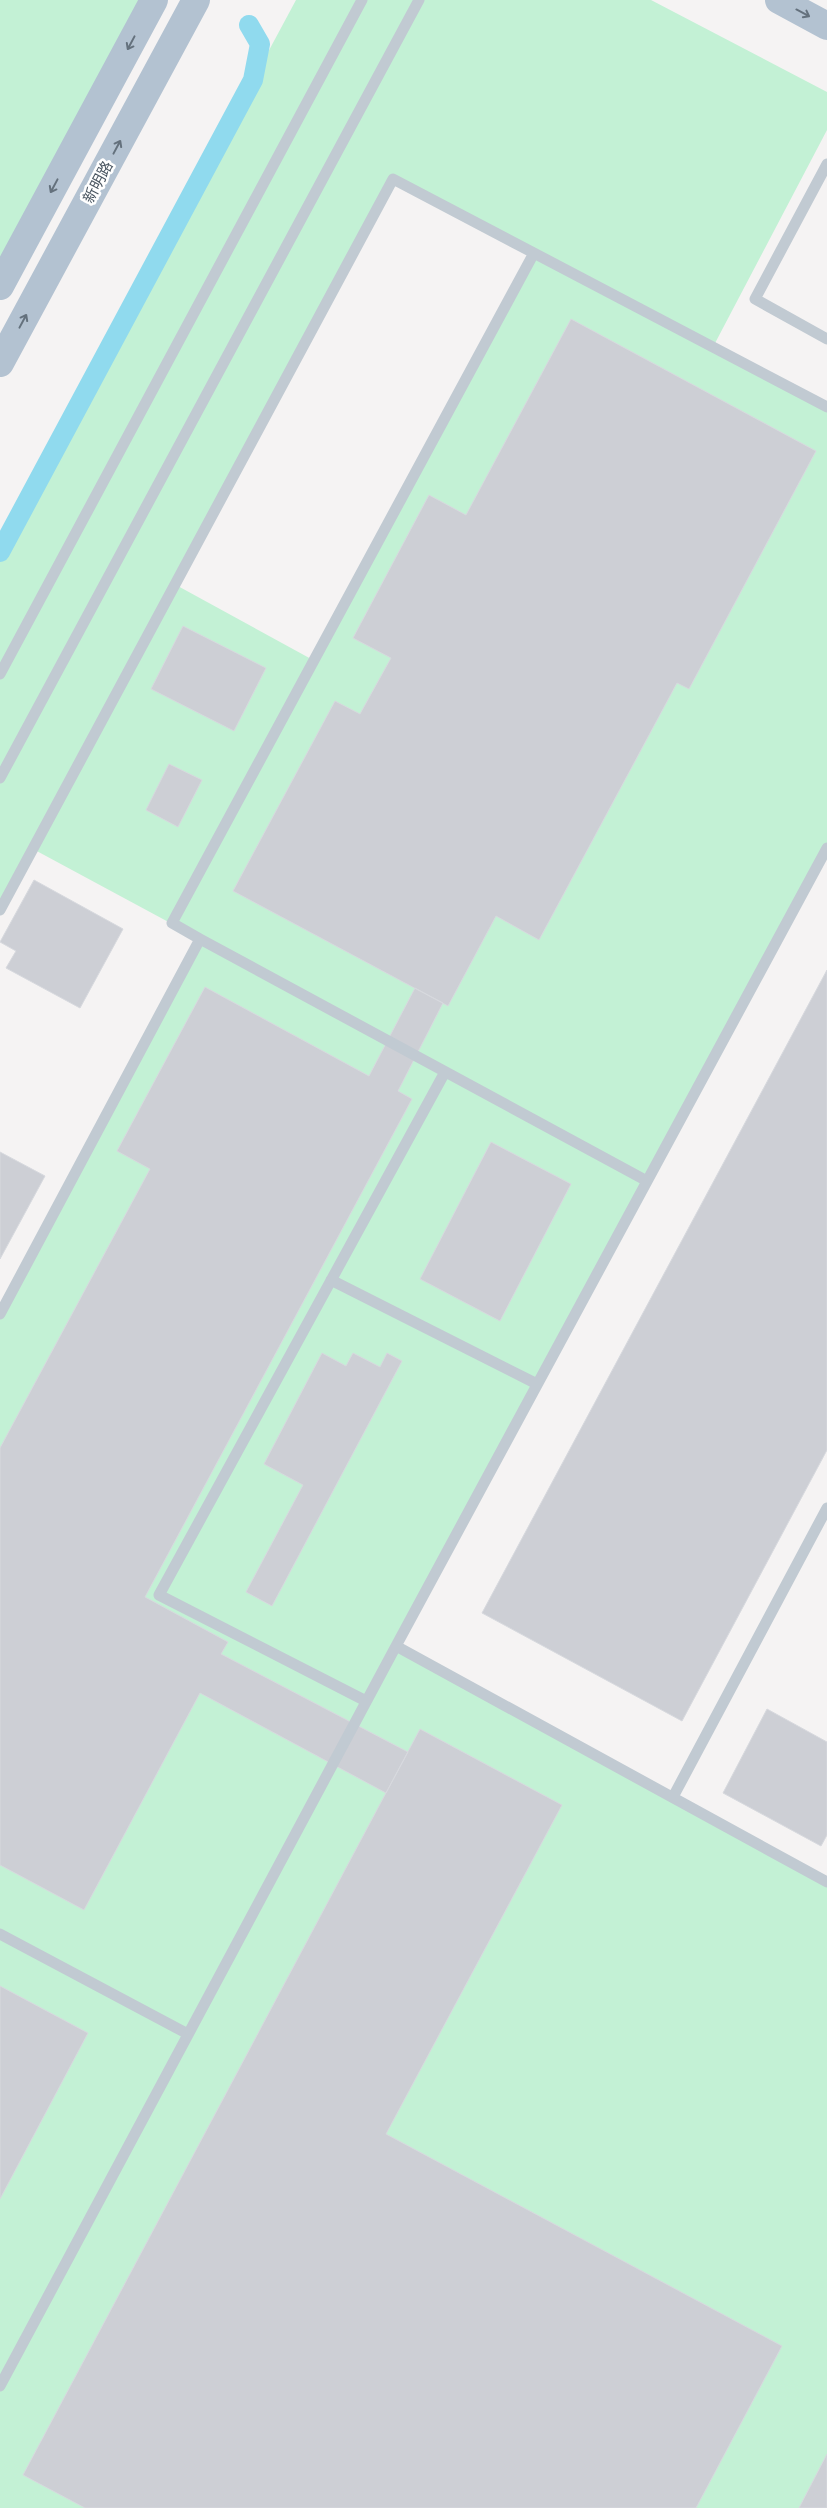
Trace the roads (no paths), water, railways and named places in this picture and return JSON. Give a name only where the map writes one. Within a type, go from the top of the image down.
[{"type":"main road","points":[[0,286],[154,0]]},
{"type":"main road","name":"新明路","points":[[0,364],[196,0]]},
{"type":"main road","points":[[779,0],[827,26]]},
{"type":"lane","points":[[0,674],[362,0]]},
{"type":"lane","points":[[0,778],[419,0]]},
{"type":"lane","points":[[827,164],[755,299],[827,339]]},
{"type":"lane","points":[[0,910],[393,179],[827,407]]},
{"type":"lane","points":[[534,253],[172,923],[646,1181]]},
{"type":"lane","points":[[0,2386],[366,1701],[827,848]]},
{"type":"lane","points":[[0,1314],[200,939]]},
{"type":"lane","points":[[366,1701],[158,1595],[445,1072]]},
{"type":"lane","points":[[331,1280],[537,1384]]},
{"type":"lane","points":[[673,1797],[827,1508]]},
{"type":"lane","points":[[396,1646],[827,1882]]},
{"type":"lane","points":[[0,1934],[188,2034]]},
{"type":"waterway","points":[[0,552],[253,80],[260,44],[249,25]]}]
